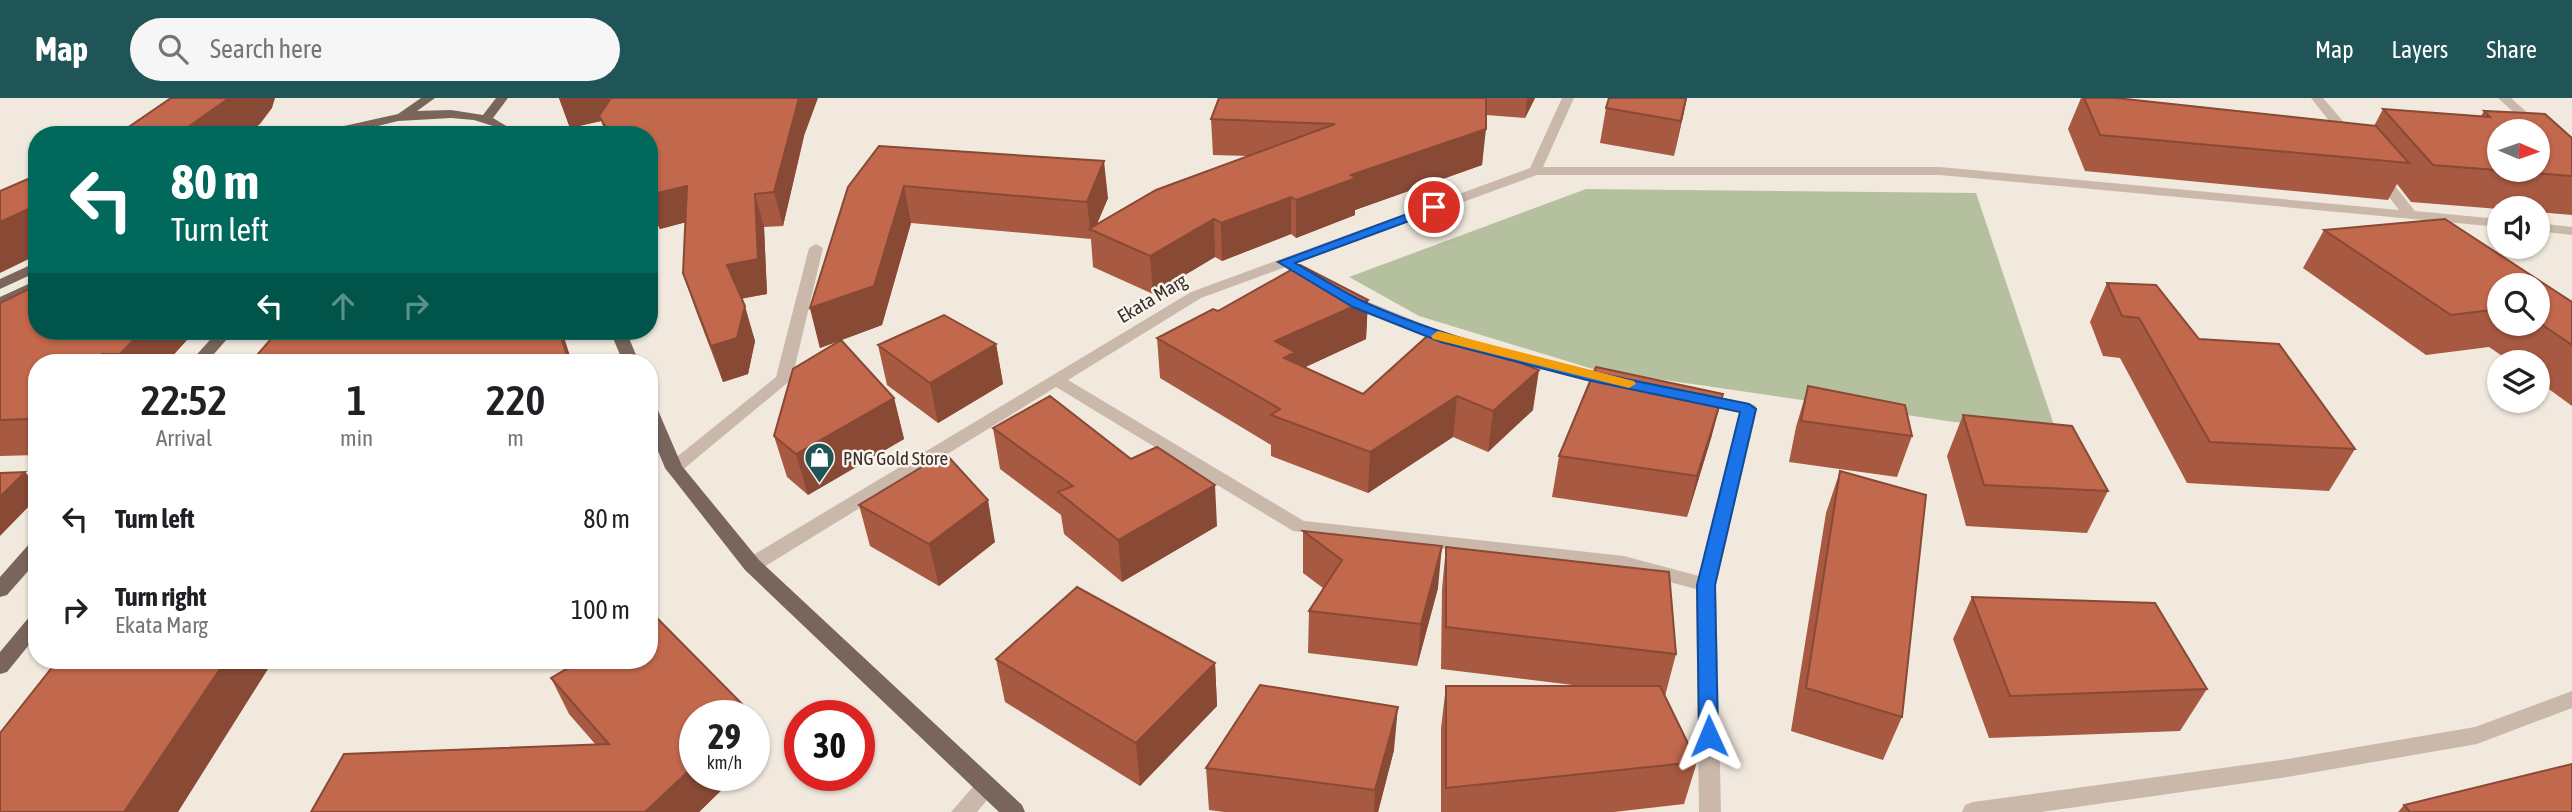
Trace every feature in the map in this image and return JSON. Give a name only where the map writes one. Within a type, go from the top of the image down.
[{"type":"main road","points":[[401,117],[429,98]]},
{"type":"main road","points":[[487,118],[502,98]]},
{"type":"main road","points":[[365,126],[401,117],[447,114],[487,118],[500,126]]},
{"type":"main road","points":[[0,285],[28,271]]},
{"type":"main road","points":[[0,303],[28,289]]},
{"type":"main road","points":[[205,354],[218,340]]},
{"type":"main road","points":[[658,430],[674,468],[752,565],[1014,812]]},
{"type":"main road","points":[[0,590],[28,558]]},
{"type":"main road","points":[[0,666],[28,632]]},
{"type":"street","points":[[1535,171],[1567,98]]},
{"type":"street","points":[[2317,98],[2411,215]]},
{"type":"street","points":[[2504,98],[2572,159]]},
{"type":"street","name":"Ekata Marg","points":[[752,565],[1196,295],[1535,171],[1940,171],[2487,222]]},
{"type":"street","points":[[2550,228],[2572,231]]},
{"type":"street","points":[[674,468],[784,379],[816,248]]},
{"type":"street","points":[[1284,262],[1305,274]]},
{"type":"street","points":[[1337,292],[1358,304],[1446,339],[1628,384]]},
{"type":"street","points":[[1057,381],[1300,527],[1625,563],[1706,585]]},
{"type":"street","points":[[1681,395],[1749,409],[1706,585],[1710,812]]},
{"type":"street","points":[[1973,812],[2281,769],[2477,735],[2572,699]]},
{"type":"street","points":[[962,812],[986,788]]},
{"type":"green space","points":[[1586,189],[1976,193],[2058,437],[1596,370],[1419,316],[1349,277]]},
{"type":"building","points":[[171,98],[229,98],[190,126],[130,126]]},
{"type":"building","points":[[611,98],[799,98],[774,192],[755,194],[758,259],[727,265],[745,306],[737,338],[711,346],[683,273],[687,186],[658,193],[658,126],[605,126],[599,116]]},
{"type":"building","points":[[1219,98],[1486,98],[1486,129],[1351,175],[1356,178],[1296,200],[1291,197],[1221,223],[1214,219],[1150,256],[1089,229],[1156,190],[1335,124],[1211,119]]},
{"type":"building","points":[[1609,98],[1686,98],[1681,121],[1606,108]]},
{"type":"building","points":[[2084,98],[2116,98],[2376,126],[2409,163],[2100,135]]},
{"type":"building","points":[[2383,109],[2490,117],[2484,111],[2545,114],[2572,138],[2572,176],[2550,174],[2550,119],[2487,119],[2487,169],[2433,165]]},
{"type":"building","points":[[879,146],[1104,161],[1087,202],[904,186],[874,286],[810,308],[848,187]]},
{"type":"building","points":[[28,179],[28,209],[0,222],[0,191]]},
{"type":"building","points":[[2445,219],[2487,246],[2487,259],[2506,259],[2528,273],[2487,273],[2487,310],[2451,315],[2324,230]]},
{"type":"building","points":[[1300,265],[1368,300],[1275,341],[1295,352],[1284,358],[1363,394],[1434,330],[1539,370],[1493,411],[1457,396],[1370,452],[1271,415],[1280,409],[1157,338],[1213,309],[1218,311]]},
{"type":"building","points":[[2107,283],[2156,285],[2199,339],[2279,344],[2355,449],[2210,442],[2139,318],[2122,316]]},
{"type":"building","points":[[2550,288],[2572,302],[2572,345],[2550,330]]},
{"type":"building","points":[[28,289],[28,340],[133,340],[120,354],[28,354],[28,419],[0,420],[0,303]]},
{"type":"building","points":[[944,315],[996,344],[930,383],[878,345]]},
{"type":"building","points":[[270,340],[562,340],[566,354],[258,354]]},
{"type":"building","points":[[841,340],[894,398],[796,454],[774,436],[793,369]]},
{"type":"building","points":[[1596,367],[1723,394],[1697,476],[1559,456]]},
{"type":"building","points":[[1808,386],[1905,405],[1912,436],[1801,421]]},
{"type":"building","points":[[1050,396],[1131,459],[1157,447],[1215,485],[1118,540],[1058,492],[1073,486],[993,428]]},
{"type":"building","points":[[1963,415],[2072,426],[2108,491],[1984,485]]},
{"type":"building","points":[[945,453],[988,500],[929,544],[859,505]]},
{"type":"building","points":[[1840,471],[1926,495],[1902,717],[1806,688]]},
{"type":"building","points":[[25,472],[0,497],[0,473]]},
{"type":"building","points":[[1303,531],[1442,546],[1421,624],[1309,611],[1342,560]]},
{"type":"building","points":[[1446,547],[1669,572],[1676,654],[1446,627]]},
{"type":"building","points":[[1077,587],[1215,663],[1136,743],[996,659]]},
{"type":"building","points":[[1972,597],[2155,603],[2207,689],[2010,696]]},
{"type":"building","points":[[658,619],[738,700],[679,700],[679,780],[645,812],[311,812],[344,754],[609,744],[551,678],[566,669],[658,669]]},
{"type":"building","points":[[51,669],[220,669],[124,812],[0,812],[0,733]]},
{"type":"building","points":[[1260,685],[1398,707],[1375,790],[1206,768]]},
{"type":"building","points":[[1446,686],[1660,686],[1697,762],[1446,788]]},
{"type":"building","points":[[2572,764],[2572,812],[2410,812],[2404,805]]},
{"type":"slow traffic","points":[[1438,336],[1629,384]]},
{"type":"place","name":"PNG Gold Store","points":[[820,485]]},
{"type":"route","points":[[1434,207],[1284,262],[1358,304],[1446,339],[1587,375],[1749,409],[1706,585],[1709,736]]}]
